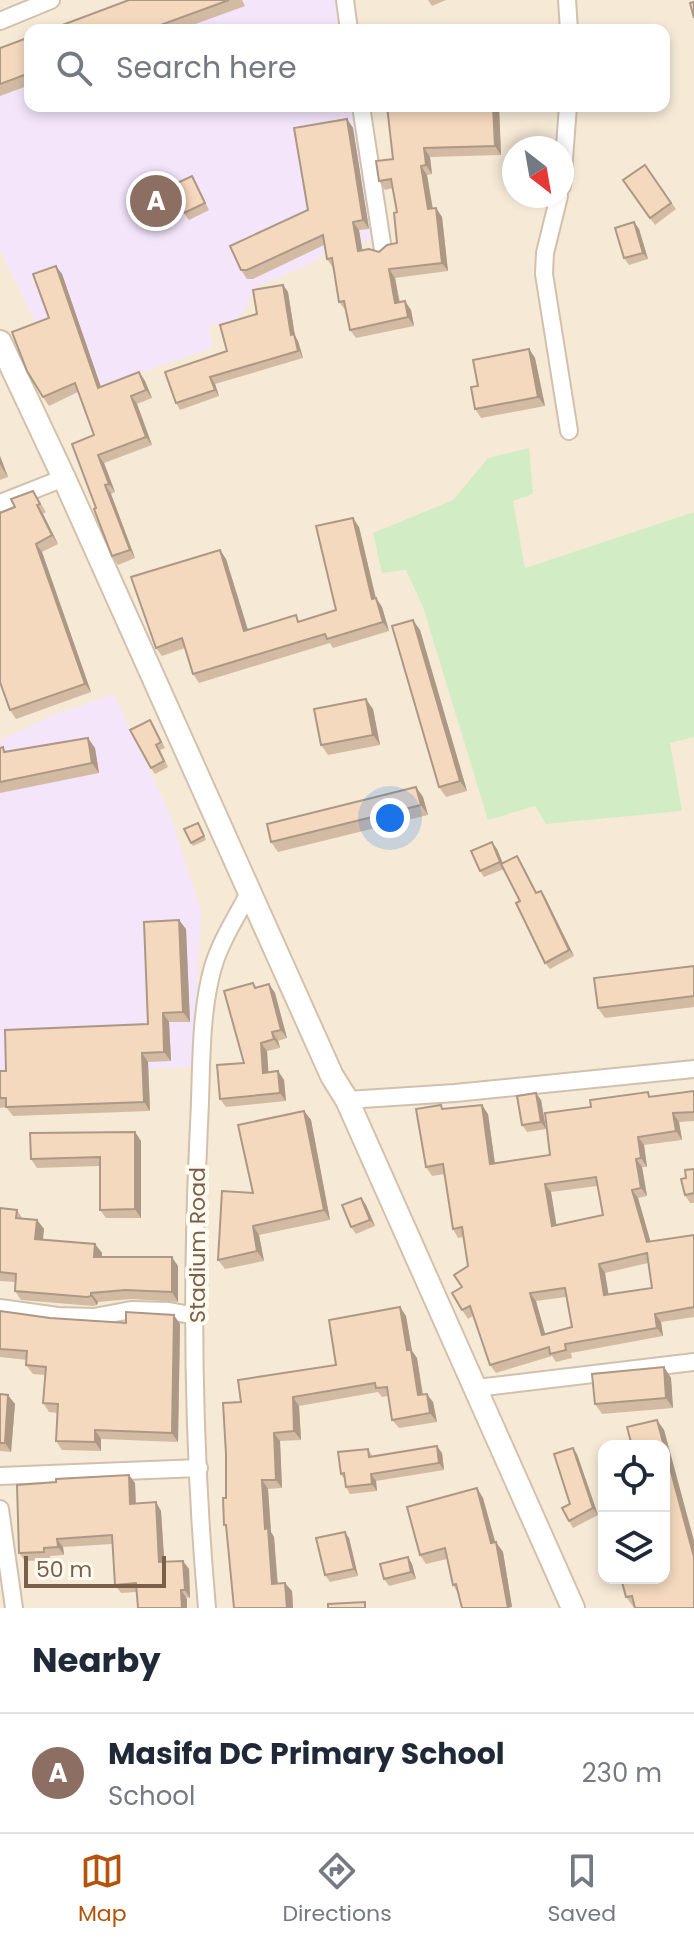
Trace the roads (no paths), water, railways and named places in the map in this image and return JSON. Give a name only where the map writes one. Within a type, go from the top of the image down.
[{"type":"main road","points":[[0,342],[332,1076],[347,1100],[573,1608]]},
{"type":"street","points":[[0,21],[51,0]]},
{"type":"street","points":[[345,0],[348,24]]},
{"type":"street","points":[[567,0],[569,24]]},
{"type":"street","points":[[362,112],[383,250]]},
{"type":"street","points":[[566,136],[568,112]]},
{"type":"street","points":[[556,208],[545,253],[544,274],[569,431]]},
{"type":"street","points":[[0,503],[64,478]]},
{"type":"street","name":"Stadium Road","points":[[207,1608],[199,1468],[195,1218],[206,999],[220,948],[250,891]]},
{"type":"street","points":[[347,1100],[455,1093],[694,1069]]},
{"type":"street","points":[[0,1308],[58,1316],[94,1317],[131,1310],[169,1311],[196,1316]]},
{"type":"street","points":[[477,1388],[694,1362]]},
{"type":"street","points":[[0,1476],[199,1468]]},
{"type":"street","points":[[0,1509],[14,1608]]},
{"type":"place","name":"Masifa DC Primary School","points":[[156,201]]}]
